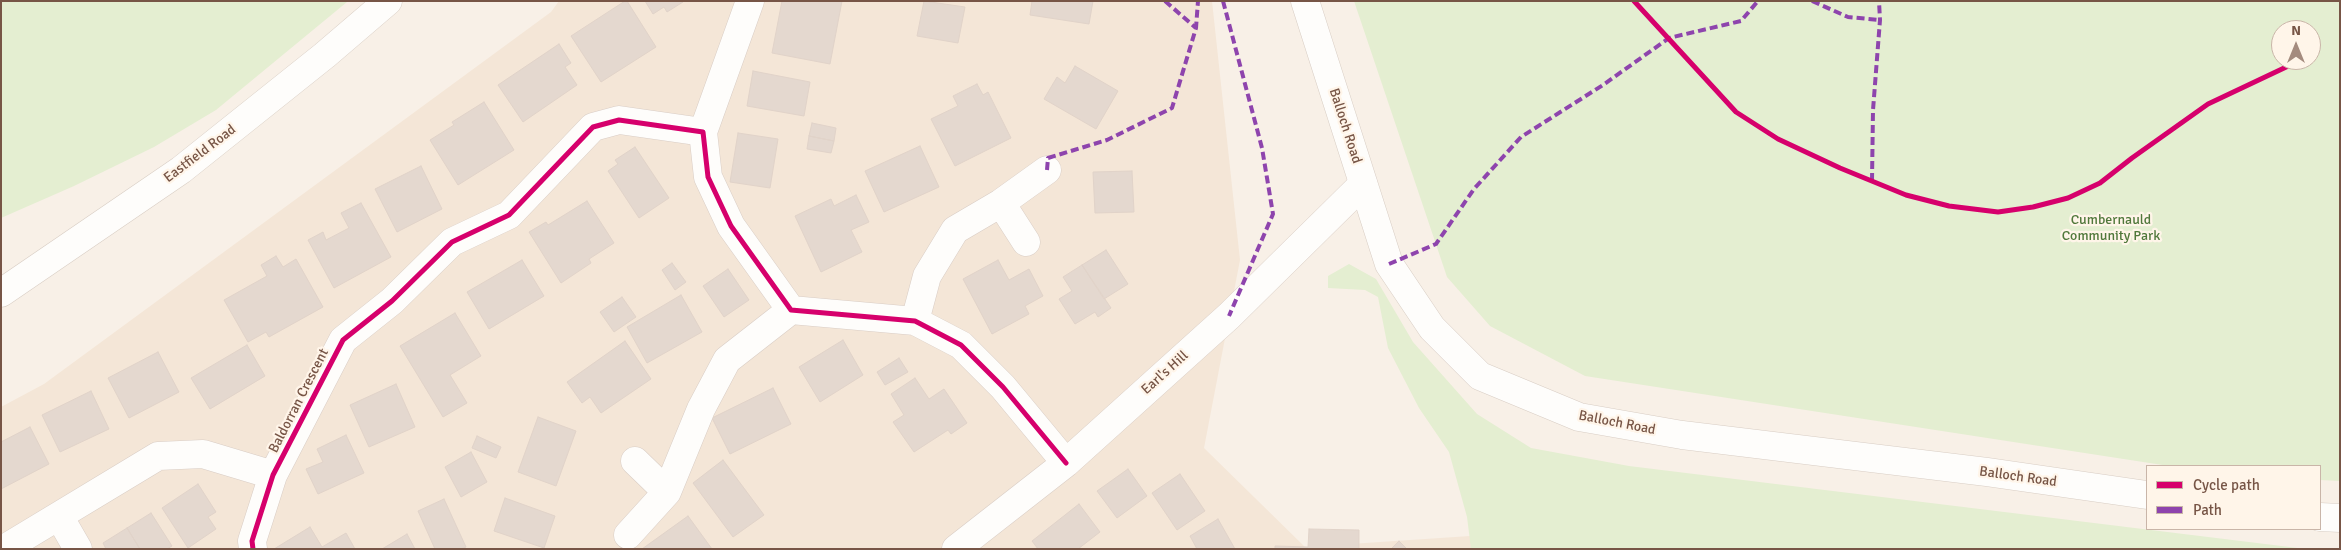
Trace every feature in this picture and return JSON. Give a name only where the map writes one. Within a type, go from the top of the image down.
[{"type":"street","name":"Eastfield Road","points":[[1,293],[181,170],[325,55],[388,1]]},
{"type":"street","points":[[750,1],[703,132],[708,177],[731,226],[791,310]]},
{"type":"street","name":"Balloch Road","points":[[1305,1],[1389,264],[1432,328],[1480,376],[1579,417],[1682,435],[1987,472],[2146,495]]},
{"type":"street","name":"Baldorran Crescent","points":[[254,549],[252,541],[273,475],[343,340],[392,301],[452,242],[509,215],[592,127],[619,120],[703,132]]},
{"type":"street","points":[[915,321],[926,276],[955,230],[1001,203],[1046,170]]},
{"type":"street","name":"Earl's Hill","points":[[956,549],[1066,463],[1229,316],[1363,184]]},
{"type":"street","points":[[1001,203],[1026,242]]},
{"type":"street","points":[[628,535],[667,492],[701,409],[727,360],[791,310],[915,321],[961,345],[1003,386],[1066,463]]},
{"type":"street","points":[[4,549],[158,456],[203,454],[273,475]]},
{"type":"street","points":[[635,461],[667,492]]},
{"type":"street","points":[[58,516],[78,549]]},
{"type":"street","points":[[2321,517],[2340,518]]},
{"type":"shaded area","points":[[559,1],[1212,1],[1240,260],[1204,448],[1305,547],[1470,536],[1472,549],[1,549],[1,407],[44,384],[551,12]]},
{"type":"green space","points":[[1,1],[347,2],[216,110],[154,147],[74,186],[1,218]]},
{"type":"green space","name":"Cumbernauld Community Park","points":[[1354,1],[2340,1],[2340,481],[2321,480],[2321,465],[2163,465],[1585,376],[1490,326],[1447,277]]},
{"type":"green space","points":[[1349,264],[1376,279],[1413,342],[1477,414],[1531,448],[1629,466],[2306,549],[1471,549],[1467,517],[1449,452],[1419,408],[1388,348],[1378,297],[1365,290],[1328,288],[1328,276]]},
{"type":"building","points":[[627,1],[656,47],[601,82],[571,36]]},
{"type":"building","points":[[645,1],[683,2],[667,12],[664,7],[653,14]]},
{"type":"building","points":[[782,1],[842,1],[830,64],[772,53]]},
{"type":"building","points":[[924,1],[965,7],[958,43],[917,36]]},
{"type":"building","points":[[1032,1],[1093,1],[1089,24],[1030,15]]},
{"type":"building","points":[[559,44],[571,63],[565,67],[577,85],[523,122],[498,85]]},
{"type":"building","points":[[1075,66],[1118,91],[1096,129],[1044,99],[1057,77],[1065,83]]},
{"type":"building","points":[[753,71],[810,82],[804,116],[747,106]]},
{"type":"building","points":[[977,84],[983,95],[988,92],[1011,138],[955,166],[931,119],[958,106],[953,96]]},
{"type":"building","points":[[484,102],[514,150],[458,185],[430,140],[454,125],[452,122]]},
{"type":"building","points":[[812,123],[836,128],[834,141],[809,136]]},
{"type":"building","points":[[738,133],[778,139],[770,188],[730,182]]},
{"type":"building","points":[[809,136],[834,141],[831,153],[807,149]]},
{"type":"building","points":[[920,146],[939,187],[884,212],[865,171]]},
{"type":"building","points":[[635,147],[669,198],[639,218],[608,171],[618,164],[615,160]]},
{"type":"building","points":[[421,166],[442,209],[397,232],[375,189]]},
{"type":"building","points":[[1132,171],[1134,212],[1095,213],[1093,172]]},
{"type":"building","points":[[856,195],[869,222],[851,230],[862,252],[821,272],[795,216],[831,199],[834,206]]},
{"type":"building","points":[[587,201],[614,243],[589,259],[591,263],[561,283],[529,232],[546,222],[548,225]]},
{"type":"building","points":[[361,203],[391,257],[334,288],[308,240],[323,232],[326,240],[349,228],[341,213]]},
{"type":"building","points":[[1106,250],[1128,284],[1104,299],[1082,265]]},
{"type":"building","points":[[276,256],[283,267],[296,259],[323,307],[269,337],[266,332],[248,342],[224,300],[267,276],[261,265]]},
{"type":"building","points":[[522,260],[544,296],[489,329],[467,292]]},
{"type":"building","points":[[998,260],[1009,280],[1029,269],[1043,296],[1025,306],[1029,314],[992,334],[963,279]]},
{"type":"building","points":[[672,263],[686,282],[675,290],[662,270]]},
{"type":"building","points":[[1082,265],[1111,308],[1098,317],[1095,312],[1075,324],[1059,299],[1072,291],[1063,277]]},
{"type":"building","points":[[728,269],[749,300],[724,317],[703,286]]},
{"type":"building","points":[[681,295],[702,332],[647,363],[627,327]]},
{"type":"building","points":[[622,297],[636,317],[614,332],[600,312]]},
{"type":"building","points":[[455,313],[481,356],[450,375],[467,403],[443,417],[400,346]]},
{"type":"building","points":[[843,340],[863,375],[820,402],[799,367]]},
{"type":"building","points":[[625,341],[651,379],[601,413],[590,397],[582,403],[567,382]]},
{"type":"building","points":[[247,345],[265,376],[210,409],[191,378]]},
{"type":"building","points":[[158,352],[179,392],[129,418],[108,378]]},
{"type":"building","points":[[899,358],[908,372],[885,385],[877,372]]},
{"type":"building","points":[[915,378],[929,399],[944,389],[967,423],[951,434],[948,430],[914,452],[893,422],[904,415],[891,394]]},
{"type":"building","points":[[396,384],[415,427],[369,447],[350,405]]},
{"type":"building","points":[[773,388],[791,424],[730,454],[712,418]]},
{"type":"building","points":[[91,391],[109,429],[60,452],[42,415]]},
{"type":"building","points":[[538,417],[576,431],[556,486],[518,472]]},
{"type":"building","points":[[30,427],[49,464],[1,489],[1,442]]},
{"type":"building","points":[[346,435],[364,473],[318,494],[306,469],[323,462],[317,449]]},
{"type":"building","points":[[477,436],[501,447],[496,458],[472,448]]},
{"type":"building","points":[[471,452],[487,482],[461,497],[445,467]]},
{"type":"building","points":[[723,460],[764,515],[733,537],[693,483]]},
{"type":"building","points":[[1128,469],[1147,496],[1117,518],[1097,491]]},
{"type":"building","points":[[1180,474],[1205,511],[1177,530],[1152,493]]},
{"type":"building","points":[[198,484],[216,512],[208,517],[216,529],[188,548],[162,508]]},
{"type":"building","points":[[505,498],[555,516],[544,548],[494,531]]},
{"type":"building","points":[[444,499],[466,547],[461,549],[435,549],[418,511]]},
{"type":"building","points":[[1079,504],[1100,532],[1078,549],[1038,549],[1032,541]]},
{"type":"building","points":[[151,513],[172,546],[167,549],[140,549],[127,528]]},
{"type":"building","points":[[688,516],[712,549],[642,549]]},
{"type":"building","points":[[1218,519],[1235,549],[1197,549],[1190,536]]},
{"type":"building","points":[[310,527],[322,547],[346,533],[355,549],[274,549]]},
{"type":"building","points":[[127,528],[140,549],[106,549],[103,543]]},
{"type":"building","points":[[1309,529],[1359,530],[1359,549],[1275,549],[1275,546],[1308,547]]},
{"type":"building","points":[[407,534],[415,549],[382,549]]},
{"type":"building","points":[[1399,541],[1407,549],[1391,549]]},
{"type":"marked path","points":[[1165,1],[1196,28]]},
{"type":"marked path","points":[[1047,170],[1048,158],[1107,140],[1172,108],[1196,28],[1198,1]]},
{"type":"marked path","points":[[1223,1],[1262,148],[1273,214],[1229,316]]},
{"type":"marked path","points":[[1389,264],[1436,244],[1474,189],[1521,137],[1603,85],[1669,38],[1741,21],[1758,1]]},
{"type":"marked path","points":[[1812,1],[1848,17],[1880,20]]},
{"type":"marked path","points":[[1872,181],[1873,110],[1880,20],[1879,1]]},
{"type":"cycle path","points":[[1634,1],[1736,112],[1778,139],[1840,168],[1906,195],[1949,206],[1998,212],[2033,207],[2068,198],[2100,183],[2208,104],[2280,70]]},
{"type":"cycle path","points":[[253,549],[252,541],[273,475],[343,340],[392,301],[452,242],[509,215],[593,127],[619,120],[703,132],[708,177],[731,226],[791,310],[915,321],[961,345],[1003,387],[1066,463]]}]
